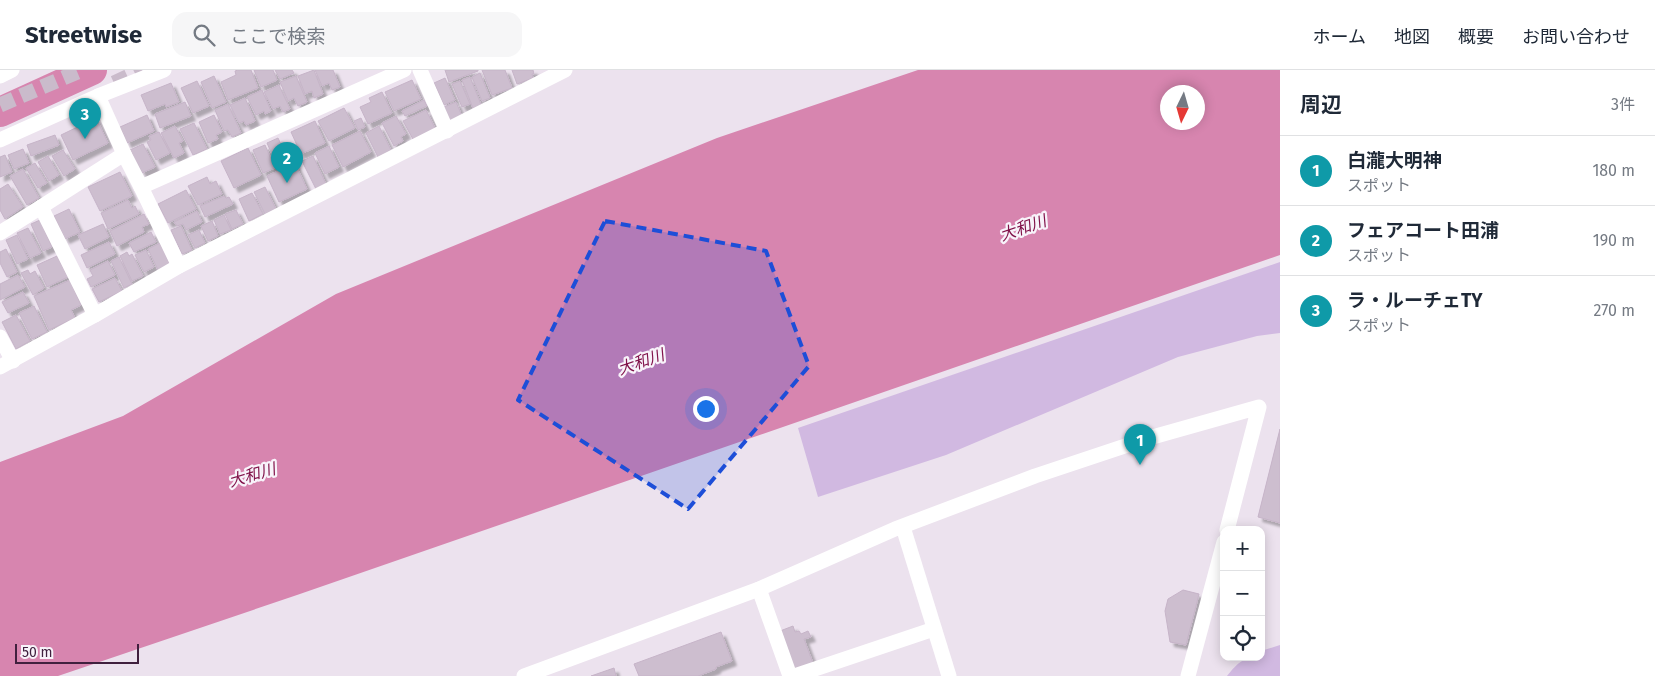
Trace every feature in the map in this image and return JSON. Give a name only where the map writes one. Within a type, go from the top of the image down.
[{"type":"street","points":[[0,76],[12,70]]},
{"type":"street","points":[[0,140],[98,96],[164,70]]},
{"type":"street","points":[[141,187],[404,70]]},
{"type":"street","points":[[420,70],[447,131]]},
{"type":"street","points":[[0,337],[6,364],[179,266],[447,131],[542,76],[565,70]]},
{"type":"street","points":[[98,96],[179,266]]},
{"type":"street","points":[[0,233],[124,154]]},
{"type":"street","points":[[41,207],[95,315]]},
{"type":"street","points":[[524,676],[759,589],[895,529],[1035,476],[1149,438],[1259,407],[1228,526]]},
{"type":"street","points":[[903,527],[949,676]]},
{"type":"street","points":[[1188,676],[1220,557]]},
{"type":"street","points":[[759,589],[790,676]]},
{"type":"street","points":[[794,676],[934,629]]},
{"type":"highlighted area","points":[[605,221],[766,251],[809,366],[688,509],[518,400]]},
{"type":"shaded area","points":[[1280,262],[1280,333],[1257,336],[1178,357],[946,455],[818,497],[798,428]]},
{"type":"shaded area","points":[[1280,645],[1280,676],[1227,676],[1242,661],[1265,661],[1265,650]]},
{"type":"water","name":"大和川","points":[[918,70],[1280,70],[1280,255],[58,676],[0,676],[0,462],[123,416],[336,294],[717,138]]},
{"type":"building","points":[[251,70],[258,88],[228,100],[221,82],[236,75],[235,71]]},
{"type":"building","points":[[254,70],[273,70],[277,80],[261,87]]},
{"type":"building","points":[[275,70],[292,70],[294,73],[280,79]]},
{"type":"building","points":[[314,70],[323,94],[314,98],[312,91],[305,94],[298,76]]},
{"type":"building","points":[[315,70],[333,70],[340,87],[332,90],[329,83],[322,86]]},
{"type":"building","points":[[445,70],[478,70],[478,71],[449,82]]},
{"type":"building","points":[[482,70],[505,70],[512,88],[492,95]]},
{"type":"building","points":[[512,70],[533,70],[533,78],[517,84]]},
{"type":"building","points":[[480,73],[490,98],[482,101],[472,77]]},
{"type":"building","points":[[214,76],[226,102],[212,108],[201,82]]},
{"type":"building","points":[[296,76],[307,102],[298,106],[294,98],[288,101],[280,82]]},
{"type":"building","points":[[470,77],[482,107],[474,111],[462,80]]},
{"type":"building","points":[[445,78],[455,100],[444,105],[434,83]]},
{"type":"building","points":[[412,80],[421,99],[394,111],[385,92]]},
{"type":"building","points":[[197,81],[209,106],[193,113],[181,88]]},
{"type":"building","points":[[460,81],[470,104],[462,107],[452,84]]},
{"type":"building","points":[[171,83],[179,102],[166,107],[165,104],[148,111],[141,95]]},
{"type":"building","points":[[279,85],[290,109],[283,112],[280,106],[273,109],[264,92]]},
{"type":"building","points":[[262,90],[271,111],[265,114],[264,111],[256,115],[247,97]]},
{"type":"building","points":[[382,92],[392,113],[368,124],[360,107],[371,102],[369,98]]},
{"type":"building","points":[[245,98],[255,121],[246,125],[244,121],[239,123],[230,105]]},
{"type":"building","points":[[424,100],[427,106],[405,116],[402,111]]},
{"type":"building","points":[[185,102],[191,116],[160,128],[155,114]]},
{"type":"building","points":[[456,102],[462,116],[450,121],[444,107]]},
{"type":"building","points":[[228,104],[241,133],[232,137],[228,130],[224,131],[215,110]]},
{"type":"building","points":[[344,108],[355,128],[329,141],[318,121]]},
{"type":"building","points":[[426,110],[436,130],[414,141],[403,121]]},
{"type":"building","points":[[147,115],[154,131],[127,143],[120,127]]},
{"type":"building","points":[[214,115],[222,132],[216,135],[218,139],[208,143],[199,122]]},
{"type":"building","points":[[396,116],[406,134],[401,137],[403,141],[394,146],[382,123]]},
{"type":"building","points":[[96,118],[108,143],[73,160],[61,135]]},
{"type":"building","points":[[361,118],[365,127],[358,130],[354,121]]},
{"type":"building","points":[[315,121],[325,143],[301,154],[291,132]]},
{"type":"building","points":[[194,123],[207,149],[193,155],[180,129]]},
{"type":"building","points":[[175,126],[183,141],[179,143],[184,153],[174,158],[161,133]]},
{"type":"building","points":[[379,126],[391,150],[378,157],[366,133]]},
{"type":"building","points":[[360,131],[371,152],[343,167],[332,145]]},
{"type":"building","points":[[159,132],[170,153],[156,160],[147,142],[151,140],[149,136]]},
{"type":"building","points":[[55,135],[59,145],[31,156],[27,145]]},
{"type":"building","points":[[278,138],[289,161],[277,166],[267,143]]},
{"type":"building","points":[[143,144],[155,167],[142,173],[130,150]]},
{"type":"building","points":[[265,145],[275,168],[263,173],[253,150]]},
{"type":"building","points":[[329,146],[339,167],[325,174],[315,153]]},
{"type":"building","points":[[248,148],[261,175],[234,188],[221,161]]},
{"type":"building","points":[[23,149],[29,163],[14,169],[8,155]]},
{"type":"building","points":[[63,150],[75,169],[64,176],[52,156]]},
{"type":"building","points":[[5,155],[12,172],[0,177],[0,157]]},
{"type":"building","points":[[48,156],[59,175],[49,181],[38,162]]},
{"type":"building","points":[[313,156],[326,184],[316,189],[302,161]]},
{"type":"building","points":[[35,163],[47,183],[38,188],[26,168]]},
{"type":"building","points":[[295,163],[307,189],[279,202],[267,176]]},
{"type":"building","points":[[23,169],[39,198],[27,205],[10,176]]},
{"type":"building","points":[[120,172],[132,196],[100,211],[88,187]]},
{"type":"building","points":[[207,177],[210,184],[216,181],[222,194],[198,205],[188,186]]},
{"type":"building","points":[[8,184],[23,207],[5,219],[0,210],[0,189]]},
{"type":"building","points":[[265,187],[276,209],[265,214],[254,192]]},
{"type":"building","points":[[186,190],[196,209],[168,223],[158,204]]},
{"type":"building","points":[[252,193],[263,214],[249,221],[239,199]]},
{"type":"building","points":[[224,196],[226,198],[229,197],[233,204],[205,217],[200,206]]},
{"type":"building","points":[[128,200],[132,208],[135,206],[139,214],[108,229],[101,213]]},
{"type":"building","points":[[69,209],[80,232],[65,239],[54,216]]},
{"type":"building","points":[[236,210],[243,224],[232,229],[225,214]]},
{"type":"building","points":[[197,211],[202,222],[186,230],[183,224],[177,226],[174,222]]},
{"type":"building","points":[[144,214],[149,224],[142,227],[144,232],[117,246],[110,231]]},
{"type":"building","points":[[224,215],[231,230],[220,234],[214,220]]},
{"type":"building","points":[[40,220],[52,247],[43,251],[31,224]]},
{"type":"building","points":[[212,221],[218,236],[208,241],[201,226]]},
{"type":"building","points":[[103,224],[109,237],[85,249],[78,235]]},
{"type":"building","points":[[181,226],[192,250],[182,254],[171,230]]},
{"type":"building","points":[[28,228],[41,253],[30,258],[17,233]]},
{"type":"building","points":[[199,230],[205,243],[195,248],[188,235]]},
{"type":"building","points":[[151,232],[156,242],[134,252],[129,243]]},
{"type":"building","points":[[17,235],[28,259],[17,264],[6,240]]},
{"type":"building","points":[[109,242],[115,254],[87,268],[81,255]]},
{"type":"building","points":[[160,243],[170,264],[158,270],[148,249]]},
{"type":"building","points":[[6,249],[17,272],[7,277],[0,263],[0,252]]},
{"type":"building","points":[[146,250],[154,267],[144,272],[135,255]]},
{"type":"building","points":[[127,252],[129,256],[132,254],[143,276],[132,281],[120,256]]},
{"type":"building","points":[[57,256],[68,277],[47,287],[37,265]]},
{"type":"building","points":[[119,257],[132,284],[124,288],[111,261]]},
{"type":"building","points":[[108,261],[115,275],[91,287],[87,279],[93,276],[90,270]]},
{"type":"building","points":[[28,270],[30,274],[35,271],[44,288],[33,295],[21,273]]},
{"type":"building","points":[[18,275],[25,287],[0,300],[0,284]]},
{"type":"building","points":[[115,278],[122,291],[99,302],[92,289]]},
{"type":"building","points":[[70,280],[81,305],[71,310],[75,318],[49,330],[34,296]]},
{"type":"building","points":[[23,292],[29,303],[8,313],[2,302]]},
{"type":"building","points":[[34,306],[47,332],[32,339],[19,313]]},
{"type":"building","points":[[16,315],[30,341],[16,349],[2,322]]},
{"type":"building","points":[[1280,429],[1280,523],[1258,517]]},
{"type":"building","points":[[1183,590],[1199,594],[1186,645],[1170,642],[1165,611],[1168,599]]},
{"type":"building","points":[[793,626],[795,632],[799,631],[801,634],[808,631],[811,637],[804,639],[813,663],[795,670],[780,631]]},
{"type":"building","points":[[721,632],[732,661],[698,676],[639,676],[634,664]]},
{"type":"building","points":[[614,668],[616,676],[591,676]]},
{"type":"waterway","points":[[0,112],[92,70]]},
{"type":"tunnel","points":[[0,105],[82,70]]},
{"type":"tunnel","points":[[114,83],[142,70]]},
{"type":"place","name":"ラ・ルーチェTY","points":[[85,139]]},
{"type":"place","name":"フェアコート田浦","points":[[287,183]]},
{"type":"place","name":"白瀧大明神","points":[[1140,465]]}]
